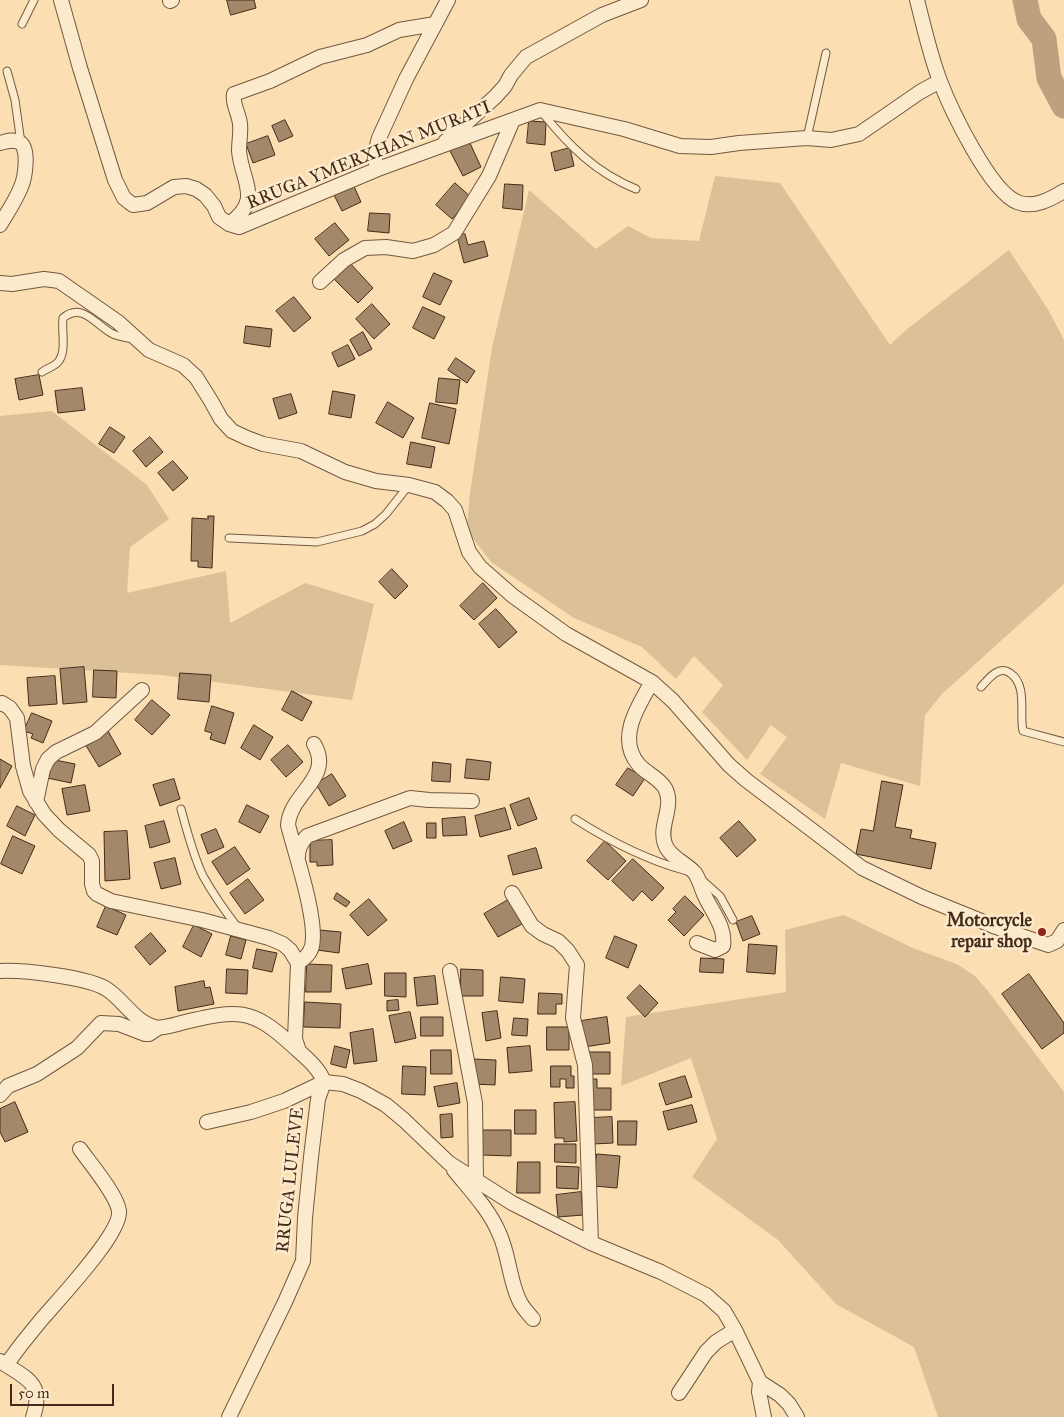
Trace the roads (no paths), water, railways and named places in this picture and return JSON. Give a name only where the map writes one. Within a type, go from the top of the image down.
[{"type":"street","name":"RRUGA YMERXHAN MURATI","points":[[61,0],[115,180],[124,198],[133,205],[147,203],[174,187],[186,186],[196,189],[205,195],[219,216],[230,224],[240,227],[378,169],[513,120]]},
{"type":"street","points":[[378,169],[374,157],[379,138],[406,80],[448,0]]},
{"type":"street","points":[[439,147],[495,97],[526,57],[602,16],[641,0]]},
{"type":"street","points":[[916,0],[940,81],[966,136],[998,188],[1018,202],[1035,205],[1064,191]]},
{"type":"street","name":"RRUGA YMERXHAN MURATI","points":[[230,224],[240,216],[247,205],[249,197],[240,152],[240,125],[233,100],[234,94],[320,57],[367,45],[399,30],[435,24]]},
{"type":"street","points":[[513,120],[540,110],[624,129],[680,146],[711,147],[807,138],[831,140],[859,134],[906,101],[940,81]]},
{"type":"street","name":"RRUGA YMERXHAN MURATI","points":[[320,282],[344,260],[365,248],[386,247],[413,251],[434,245],[454,233],[489,176],[513,120]]},
{"type":"street","points":[[0,142],[13,140],[21,143],[25,147],[26,161],[23,184],[0,225]]},
{"type":"street","points":[[0,283],[12,284],[44,279],[59,280],[118,322],[150,350],[166,359],[183,365],[196,378],[212,401],[221,420],[232,431],[264,444],[301,451],[345,472],[376,481],[409,485],[435,492],[447,500],[455,510],[469,552],[480,567],[514,596],[566,634],[652,682],[673,701],[728,765],[862,868],[922,897],[996,927],[1048,945],[1057,941],[1064,930]]},
{"type":"street","points":[[652,682],[630,726],[628,740],[632,755],[640,766],[664,786],[668,796],[664,830],[665,844],[695,874],[720,923],[724,938],[722,946],[715,950],[697,943]]},
{"type":"street","points":[[36,802],[43,769],[48,759],[56,752],[95,733],[142,690]]},
{"type":"street","points":[[0,704],[2,703],[10,708],[17,718],[23,766],[30,791],[44,814],[59,830],[89,855],[92,861],[94,890],[102,898],[238,928],[283,944],[294,954],[298,963],[295,1039],[299,1051]]},
{"type":"street","points":[[298,963],[309,954],[313,939],[312,920],[288,821],[296,804],[320,768],[320,757],[314,744]]},
{"type":"street","points":[[298,860],[298,849],[301,842],[308,836],[410,798],[472,801]]},
{"type":"street","points":[[512,894],[532,926],[558,941],[568,951],[577,965],[573,1018],[585,1065],[591,1243]]},
{"type":"street","points":[[0,971],[19,970],[90,982],[107,989],[138,1017],[158,1028]]},
{"type":"street","points":[[450,971],[475,1103],[476,1179]]},
{"type":"street","points":[[0,1095],[8,1086],[37,1074],[77,1048],[101,1023],[119,1024],[149,1034],[158,1028],[220,1014],[238,1013],[258,1019],[275,1029],[322,1075],[324,1082]]},
{"type":"street","points":[[207,1122],[251,1112],[284,1101],[324,1082],[344,1084],[386,1105],[449,1163],[474,1196],[490,1213],[508,1257],[519,1301],[533,1319]]},
{"type":"street","name":"RRUGA LULEVE","points":[[229,1417],[303,1261],[310,1157],[318,1099],[324,1082]]},
{"type":"street","points":[[33,1417],[37,1396],[34,1387],[28,1380],[3,1363],[81,1275],[103,1246],[118,1219],[119,1211],[114,1198],[80,1149]]},
{"type":"street","points":[[449,1163],[512,1203],[591,1243],[661,1272],[706,1295],[724,1311],[760,1382],[780,1395],[789,1404],[797,1417]]},
{"type":"street","points":[[679,1393],[706,1352],[716,1342],[735,1330]]},
{"type":"street","points":[[760,1382],[759,1392],[764,1417]]},
{"type":"lane","points":[[22,24],[34,0]]},
{"type":"lane","points":[[807,138],[826,53]]},
{"type":"lane","points":[[7,71],[15,100],[21,143]]},
{"type":"lane","points":[[540,110],[576,151],[602,172],[618,182],[636,189]]},
{"type":"lane","points":[[42,372],[57,363],[62,354],[63,318],[70,312],[78,312],[87,316],[112,334],[137,339]]},
{"type":"lane","points":[[229,538],[317,542],[362,531],[375,524],[386,514],[409,485]]},
{"type":"lane","points":[[981,687],[997,672],[1002,670],[1009,672],[1018,682],[1021,696],[1023,731],[1064,742]]},
{"type":"lane","points":[[181,809],[191,845],[203,875],[217,900],[238,928]]},
{"type":"lane","points":[[575,819],[626,849],[660,864],[695,874],[720,896],[733,920]]},
{"type":"waterway","points":[[1025,0],[1029,19],[1044,39],[1049,78],[1064,106]]},
{"type":"place","name":"Motorcycle repair shop","points":[[1042,932]]}]
